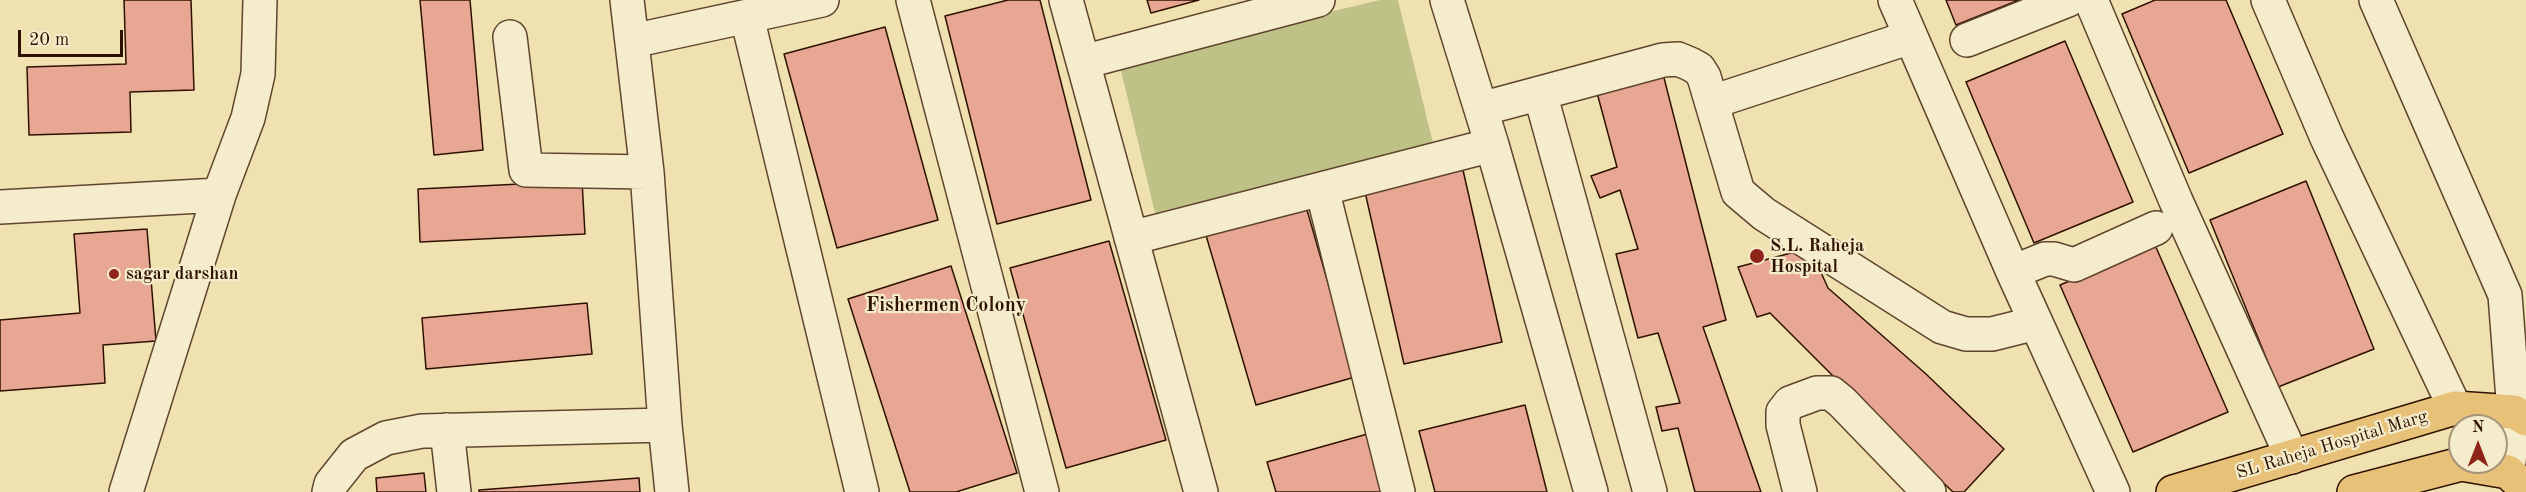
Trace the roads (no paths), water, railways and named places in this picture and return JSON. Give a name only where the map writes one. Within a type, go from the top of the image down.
[{"type":"main road","name":"SL Raheja Hospital Marg","points":[[2173,492],[2455,408],[2520,415]]},
{"type":"main road","points":[[2354,492],[2461,464],[2517,480]]},
{"type":"street","points":[[126,492],[219,195],[249,118],[258,74],[260,0]]},
{"type":"street","points":[[627,0],[646,172],[672,492]]},
{"type":"street","points":[[632,41],[822,0]]},
{"type":"street","points":[[912,0],[1042,492]]},
{"type":"street","points":[[1066,0],[1201,492]]},
{"type":"street","points":[[1083,62],[1318,0]]},
{"type":"street","points":[[1447,0],[1492,145],[1592,492]]},
{"type":"street","points":[[1895,0],[2013,272],[2113,492]]},
{"type":"street","points":[[1967,40],[2068,0]]},
{"type":"street","points":[[2091,0],[2176,201],[2292,457]]},
{"type":"street","points":[[2268,0],[2327,138],[2455,408]]},
{"type":"street","points":[[2376,0],[2505,295],[2520,415],[2517,480]]},
{"type":"street","points":[[747,17],[862,492]]},
{"type":"street","points":[[510,37],[526,170],[646,172]]},
{"type":"street","points":[[1712,102],[1911,37]]},
{"type":"street","points":[[1481,109],[1663,60],[1678,59],[1699,69],[1712,102],[1738,192],[1764,214],[1942,327],[1966,334],[1992,334],[2036,323]]},
{"type":"street","points":[[1540,93],[1650,492]]},
{"type":"street","points":[[1131,238],[1492,145]]},
{"type":"street","points":[[1322,189],[1398,492]]},
{"type":"street","points":[[0,207],[219,195]]},
{"type":"street","points":[[2013,272],[2045,259],[2054,259],[2074,265],[2156,228]]},
{"type":"street","points":[[1800,492],[1783,425],[1783,411],[1790,403],[1817,393],[1831,393],[1842,402],[1929,492]]},
{"type":"street","points":[[329,492],[331,484],[354,455],[386,438],[422,431],[665,425]]},
{"type":"street","points":[[447,430],[454,492]]},
{"type":"place","name":"S.L. Raheja Hospital","points":[[1757,256]]},
{"type":"place","name":"sagar darshan","points":[[114,274]]},
{"type":"district","name":"Fishermen Colony","points":[[946,306]]}]
